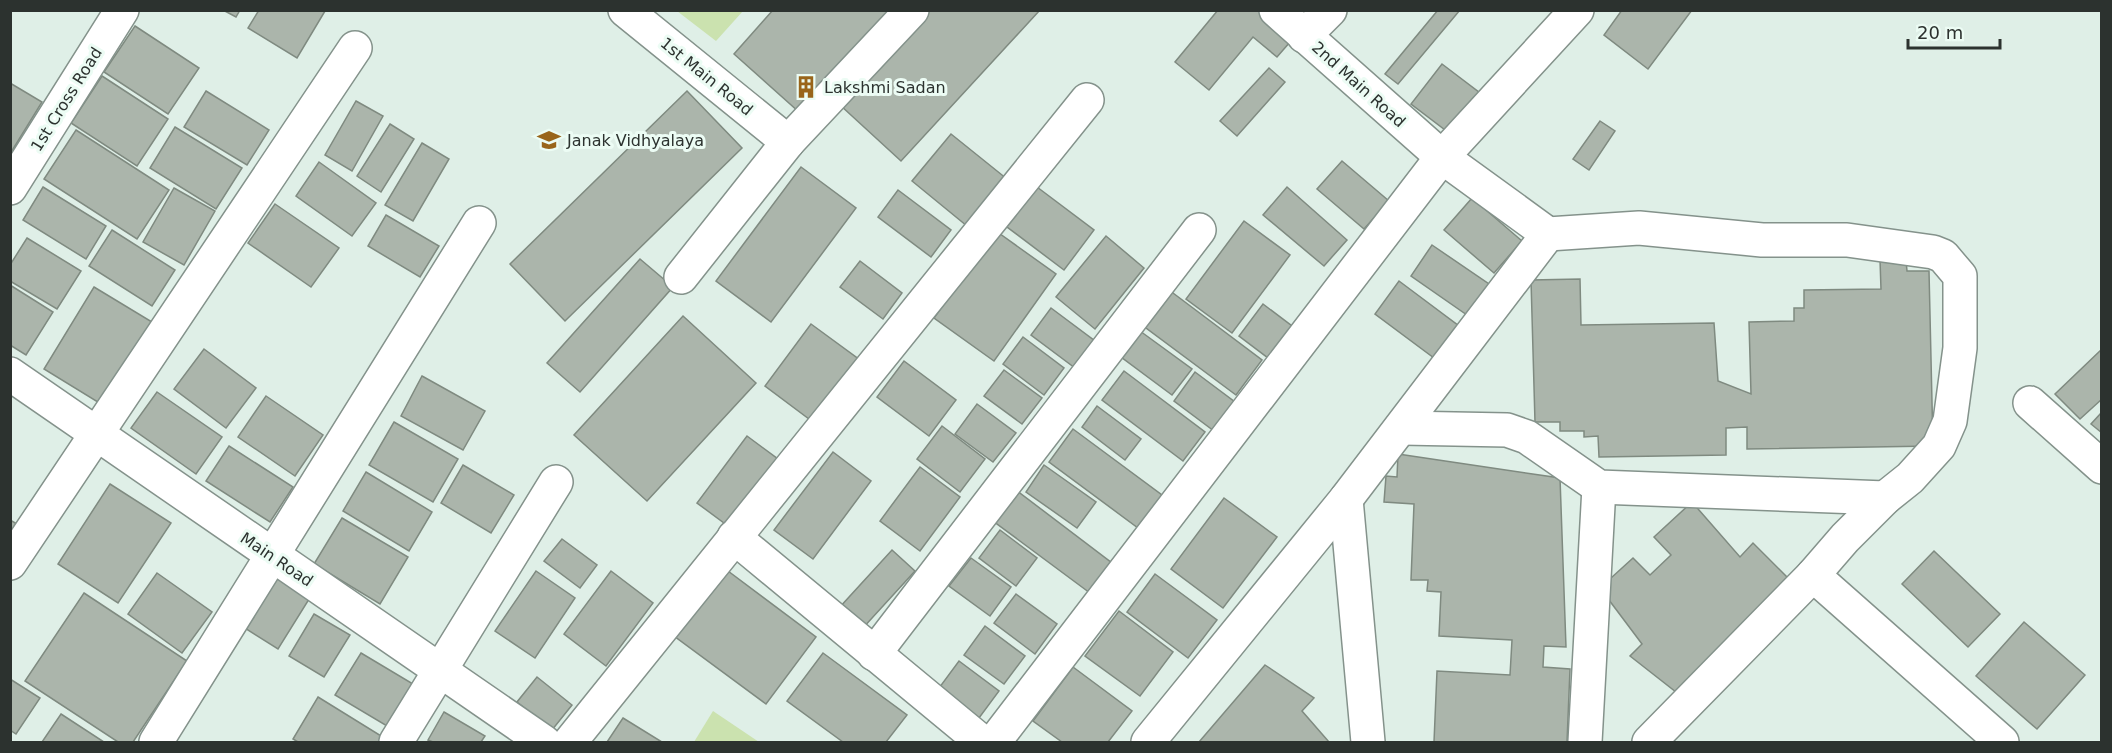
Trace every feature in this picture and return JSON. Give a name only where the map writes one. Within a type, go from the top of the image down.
[{"type":"street","name":"1st Cross Road","points":[[10,188],[122,10]]},
{"type":"street","name":"1st Main Road","points":[[625,10],[788,142]]},
{"type":"street","points":[[681,277],[788,142],[912,10]]},
{"type":"street","name":"2nd Main Road","points":[[1276,10],[1442,157],[1548,234]]},
{"type":"street","points":[[1304,36],[1330,10]]},
{"type":"street","points":[[994,742],[1442,157],[1577,10]]},
{"type":"street","points":[[10,563],[355,48]]},
{"type":"street","points":[[570,742],[1087,100]]},
{"type":"street","points":[[156,742],[479,223]]},
{"type":"street","points":[[1148,742],[1402,428],[1548,234],[1639,228],[1762,240],[1847,240],[1933,252],[1943,256],[1960,276],[1960,348],[1950,421],[1940,446],[1910,478],[1885,498],[1649,742]]},
{"type":"street","points":[[874,654],[1199,230]]},
{"type":"street","name":"Main Road","points":[[10,374],[544,742]]},
{"type":"street","points":[[2030,403],[2102,467]]},
{"type":"street","points":[[1402,428],[1507,430],[1527,437],[1599,487],[1885,498]]},
{"type":"street","points":[[396,742],[556,482]]},
{"type":"street","points":[[1585,742],[1599,487]]},
{"type":"street","points":[[1346,499],[1368,742]]},
{"type":"street","points":[[734,537],[982,742]]},
{"type":"street","points":[[1813,575],[2002,742]]},
{"type":"green space","points":[[677,11],[743,11],[716,41]]},
{"type":"green space","points":[[713,711],[759,742],[694,742]]},
{"type":"building","points":[[223,10],[240,10],[236,17]]},
{"type":"building","points":[[259,10],[325,11],[297,58],[248,28]]},
{"type":"building","name":"Lakshmi Sadan","points":[[773,10],[912,10],[809,121],[734,54]]},
{"type":"building","points":[[927,10],[1040,10],[901,161],[840,105]]},
{"type":"building","points":[[1218,10],[1269,10],[1297,34],[1277,57],[1253,37],[1209,90],[1175,62]]},
{"type":"building","points":[[1438,10],[1460,10],[1398,84],[1385,74]]},
{"type":"building","points":[[1622,10],[1692,10],[1648,69],[1604,35]]},
{"type":"building","points":[[135,26],[199,68],[168,114],[104,72]]},
{"type":"building","points":[[1442,64],[1484,96],[1453,136],[1411,104]]},
{"type":"building","points":[[1269,68],[1285,82],[1237,136],[1220,121]]},
{"type":"building","points":[[102,76],[168,119],[137,166],[71,123]]},
{"type":"building","points":[[10,83],[42,102],[10,154]]},
{"type":"building","points":[[206,91],[269,130],[247,165],[184,127]]},
{"type":"building","points":[[687,91],[742,148],[565,321],[510,264]]},
{"type":"building","points":[[356,101],[383,116],[352,171],[325,155]]},
{"type":"building","points":[[1600,121],[1615,131],[1589,170],[1573,159]]},
{"type":"building","points":[[390,124],[414,139],[381,192],[357,176]]},
{"type":"building","points":[[175,127],[242,168],[216,209],[150,168]]},
{"type":"building","points":[[76,130],[169,190],[137,239],[44,179]]},
{"type":"building","points":[[951,134],[1007,179],[967,226],[912,181]]},
{"type":"building","points":[[422,143],[449,159],[413,221],[385,205]]},
{"type":"building","points":[[1342,161],[1389,201],[1364,229],[1317,189]]},
{"type":"building","points":[[319,162],[376,203],[352,236],[296,196]]},
{"type":"building","points":[[801,167],[856,208],[771,322],[716,281]]},
{"type":"building","points":[[1033,184],[1094,230],[1064,270],[1003,224]]},
{"type":"building","points":[[43,187],[106,226],[86,259],[23,220]]},
{"type":"building","points":[[1287,187],[1347,240],[1324,266],[1263,215]]},
{"type":"building","points":[[174,188],[215,211],[184,265],[143,242]]},
{"type":"building","points":[[898,190],[951,230],[931,257],[878,217]]},
{"type":"building","points":[[1472,198],[1522,241],[1494,273],[1444,230]]},
{"type":"building","points":[[275,204],[339,248],[311,287],[248,243]]},
{"type":"building","points":[[386,215],[439,246],[420,277],[368,246]]},
{"type":"building","points":[[1244,221],[1290,255],[1232,333],[1186,299]]},
{"type":"building","points":[[112,230],[175,270],[152,306],[89,266]]},
{"type":"building","points":[[996,231],[1056,274],[994,361],[934,318]]},
{"type":"building","points":[[1106,236],[1144,268],[1095,329],[1056,297]]},
{"type":"building","points":[[27,238],[81,271],[57,309],[10,281],[10,265]]},
{"type":"building","points":[[1432,245],[1489,284],[1467,315],[1411,276]]},
{"type":"building","points":[[640,259],[673,287],[580,392],[547,363]]},
{"type":"building","points":[[1880,260],[1906,260],[1907,271],[1929,271],[1933,446],[1747,449],[1747,427],[1726,428],[1726,455],[1599,457],[1598,436],[1584,437],[1584,431],[1560,431],[1560,422],[1535,422],[1531,280],[1580,279],[1581,325],[1714,323],[1718,381],[1751,394],[1749,322],[1794,321],[1794,308],[1804,308],[1804,290],[1881,289]]},
{"type":"building","points":[[860,261],[902,293],[883,319],[840,287]]},
{"type":"building","points":[[1399,281],[1459,326],[1434,358],[1375,314]]},
{"type":"building","points":[[10,285],[53,312],[26,355],[10,345]]},
{"type":"building","points":[[94,287],[152,322],[101,404],[44,369]]},
{"type":"building","points":[[1165,287],[1262,360],[1236,395],[1138,322]]},
{"type":"building","points":[[1263,304],[1296,329],[1272,361],[1239,336]]},
{"type":"building","points":[[1051,308],[1095,341],[1075,368],[1031,335]]},
{"type":"building","points":[[683,316],[756,383],[647,501],[574,435]]},
{"type":"building","points":[[811,324],[860,360],[813,422],[765,386]]},
{"type":"building","points":[[1140,331],[1192,369],[1172,395],[1121,357]]},
{"type":"building","points":[[1023,337],[1064,368],[1044,395],[1003,364]]},
{"type":"building","points":[[204,349],[256,388],[226,428],[174,389]]},
{"type":"building","points":[[2102,349],[2102,399],[2080,419],[2055,394]]},
{"type":"building","points":[[904,361],[956,400],[929,436],[877,397]]},
{"type":"building","points":[[1004,370],[1042,398],[1022,424],[984,396]]},
{"type":"building","points":[[1124,371],[1205,432],[1183,461],[1102,400]]},
{"type":"building","points":[[1195,372],[1243,408],[1222,437],[1174,401]]},
{"type":"building","points":[[422,376],[485,411],[463,450],[401,416]]},
{"type":"building","points":[[157,392],[222,437],[196,474],[131,428]]},
{"type":"building","points":[[266,396],[323,435],[295,476],[238,437]]},
{"type":"building","points":[[977,404],[1016,433],[993,462],[955,434]]},
{"type":"building","points":[[1097,406],[1141,439],[1125,460],[1082,427]]},
{"type":"building","points":[[2102,412],[2102,433],[2091,424]]},
{"type":"building","points":[[394,422],[458,459],[433,502],[369,465]]},
{"type":"building","points":[[942,426],[985,459],[960,492],[917,459]]},
{"type":"building","points":[[1073,429],[1166,498],[1142,531],[1049,462]]},
{"type":"building","points":[[747,436],[778,459],[728,526],[697,503]]},
{"type":"building","points":[[229,446],[293,487],[270,522],[206,481]]},
{"type":"building","points":[[833,452],[871,481],[813,559],[774,530]]},
{"type":"building","points":[[1398,454],[1560,478],[1566,647],[1544,646],[1543,667],[1570,669],[1567,742],[1434,742],[1437,671],[1510,675],[1512,640],[1439,636],[1441,592],[1427,591],[1428,580],[1411,580],[1414,504],[1384,502],[1386,476],[1397,477]]},
{"type":"building","points":[[463,465],[514,495],[491,533],[441,503]]},
{"type":"building","points":[[1044,465],[1096,502],[1077,528],[1026,492]]},
{"type":"building","points":[[920,467],[960,497],[920,551],[880,521]]},
{"type":"building","points":[[366,472],[432,512],[409,551],[343,511]]},
{"type":"building","points":[[110,484],[171,523],[118,603],[58,564]]},
{"type":"building","points":[[1016,490],[1112,563],[1090,593],[993,521]]},
{"type":"building","points":[[1224,498],[1277,537],[1223,608],[1171,569]]},
{"type":"building","points":[[1692,502],[1740,557],[1753,543],[1789,579],[1676,692],[1630,656],[1642,644],[1600,588],[1633,558],[1650,575],[1671,555],[1654,537]]},
{"type":"building","points":[[342,518],[408,557],[380,604],[314,564]]},
{"type":"building","points":[[10,520],[17,524],[10,534]]},
{"type":"building","points":[[1000,530],[1037,558],[1016,586],[979,558]]},
{"type":"building","points":[[562,539],[597,565],[580,588],[544,561]]},
{"type":"building","points":[[892,550],[915,571],[862,629],[839,608]]},
{"type":"building","points":[[1934,551],[2000,614],[1968,647],[1902,584]]},
{"type":"building","points":[[971,558],[1011,587],[990,616],[949,586]]},
{"type":"building","points":[[724,568],[816,637],[766,704],[674,636]]},
{"type":"building","points":[[536,571],[575,598],[535,658],[495,631]]},
{"type":"building","points":[[611,571],[653,603],[606,666],[564,634]]},
{"type":"building","points":[[157,573],[212,612],[182,653],[128,614]]},
{"type":"building","points":[[272,573],[311,596],[278,649],[240,625]]},
{"type":"building","points":[[1155,574],[1217,620],[1188,658],[1127,612]]},
{"type":"building","points":[[84,593],[187,661],[133,742],[118,742],[25,681]]},
{"type":"building","points":[[1016,594],[1057,624],[1035,654],[994,623]]},
{"type":"building","points":[[1119,611],[1173,652],[1140,696],[1085,656]]},
{"type":"building","points":[[314,614],[350,635],[324,677],[289,656]]},
{"type":"building","points":[[2024,622],[2085,675],[2037,729],[1976,676]]},
{"type":"building","points":[[985,626],[1025,656],[1004,684],[964,655]]},
{"type":"building","points":[[361,653],[413,684],[387,726],[335,695]]},
{"type":"building","points":[[823,653],[907,715],[886,742],[843,742],[787,701]]},
{"type":"building","points":[[959,661],[999,691],[979,718],[939,688]]},
{"type":"building","points":[[1265,665],[1314,698],[1302,711],[1329,742],[1199,742]]},
{"type":"building","points":[[1073,667],[1132,711],[1108,742],[1062,742],[1033,721]]},
{"type":"building","points":[[537,677],[572,705],[552,730],[517,702]]},
{"type":"building","points":[[10,679],[40,698],[16,734],[10,730]]},
{"type":"building","points":[[318,697],[386,739],[384,742],[298,742],[293,739]]},
{"type":"building","points":[[444,712],[485,736],[481,742],[433,742],[428,740]]},
{"type":"building","points":[[61,714],[104,742],[42,742]]},
{"type":"building","points":[[623,718],[662,742],[607,742]]},
{"type":"place","name":"Lakshmi Sadan","points":[[806,87]]},
{"type":"place","name":"Janak Vidhyalaya","points":[[549,140]]}]
